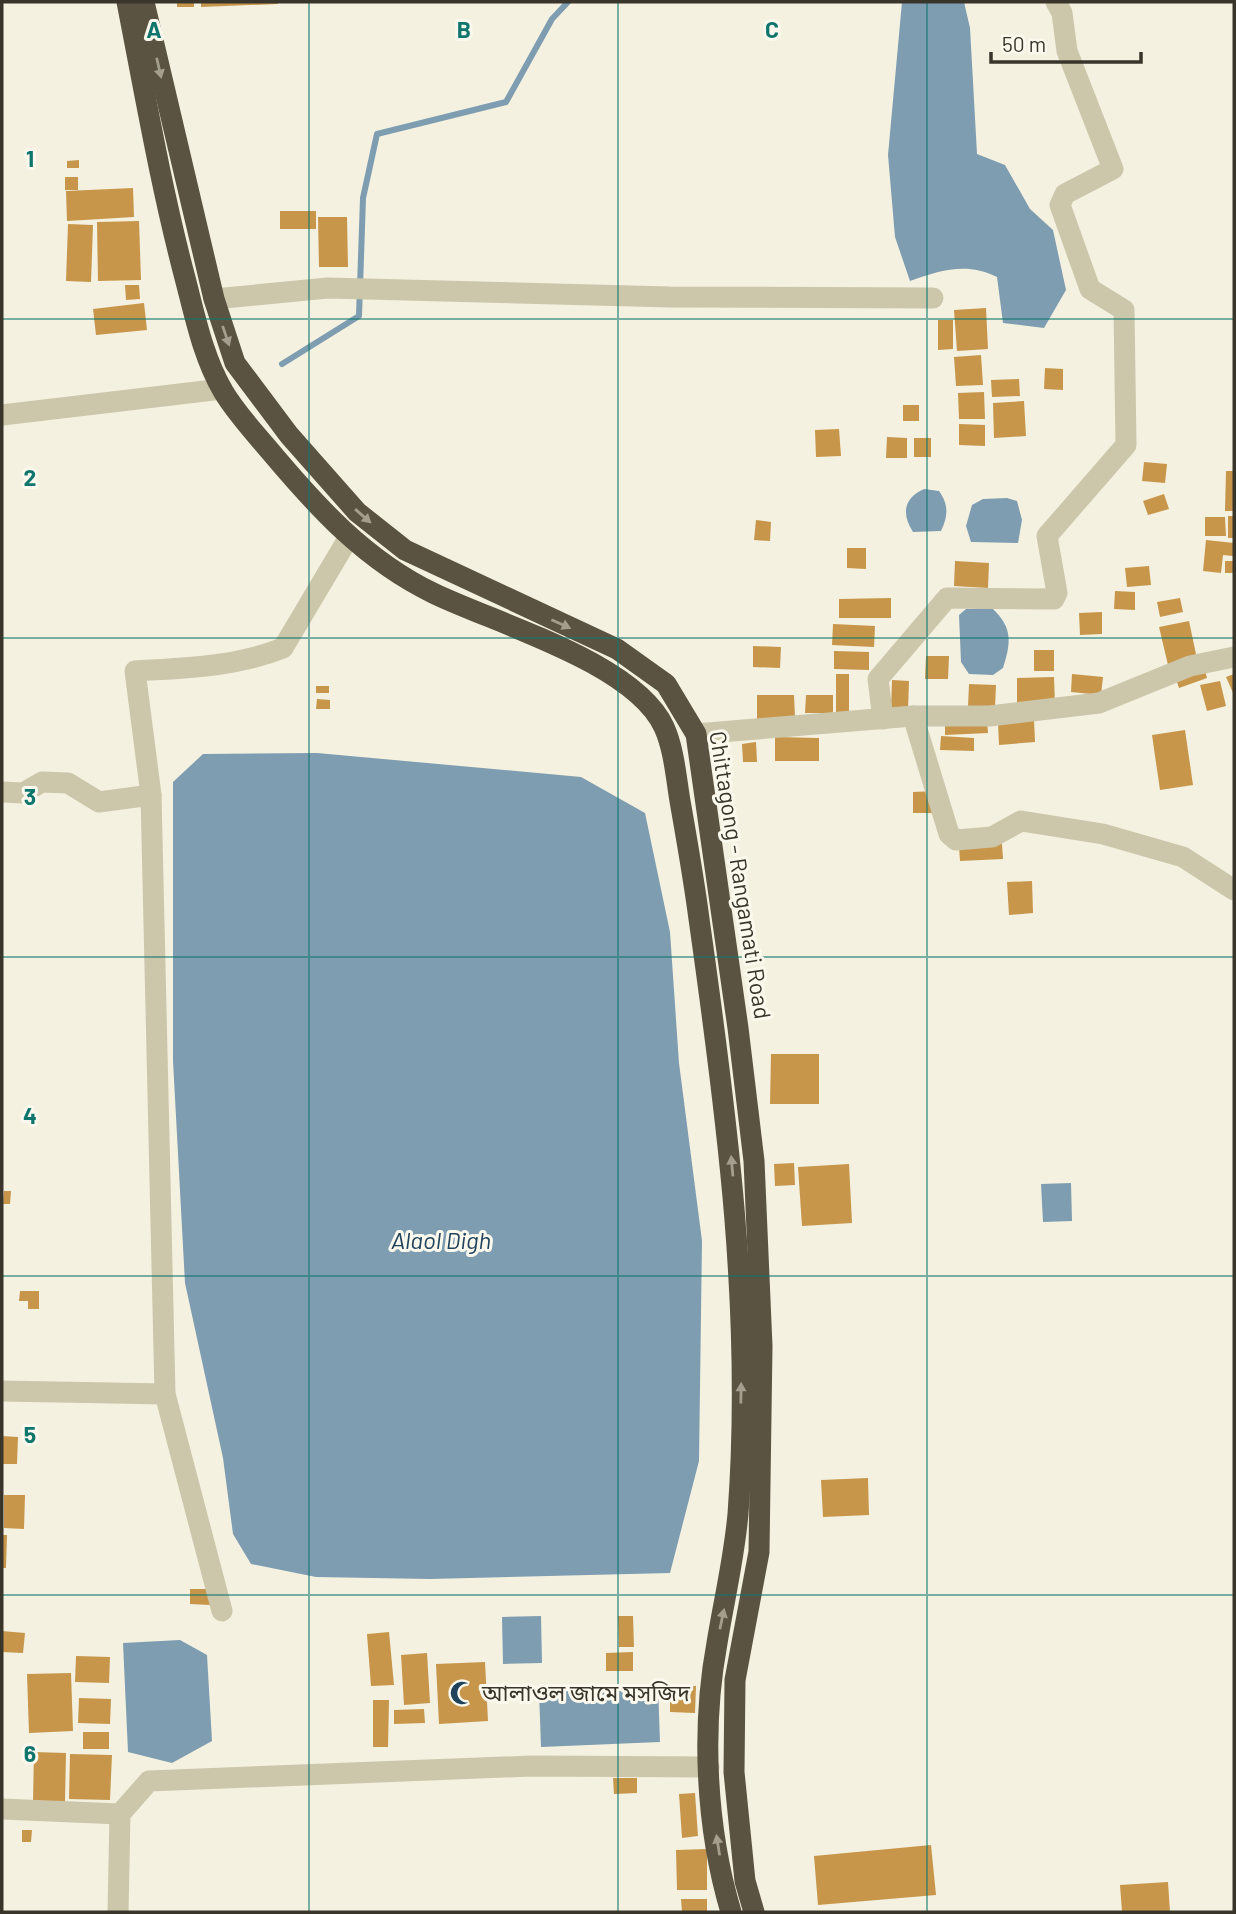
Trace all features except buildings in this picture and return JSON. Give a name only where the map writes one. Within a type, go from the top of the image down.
[{"type":"highway","name":"Chittagong - Rangamati Road","points":[[127,2],[177,246],[198,331],[222,389],[310,499],[349,537],[395,571],[434,593],[515,627],[615,676],[638,695],[664,727],[674,762],[692,868],[729,1130],[742,1299],[738,1507],[733,1568],[716,1647],[709,1723],[709,1790],[730,1912]]},
{"type":"highway","name":"Chittagong - Rangamati Road","points":[[144,2],[214,299],[235,363],[289,435],[357,512],[405,550],[617,649],[666,684],[696,734],[754,1161],[762,1346],[760,1552],[735,1680],[734,1772],[745,1881],[754,1912]]},
{"type":"street","points":[[883,719],[878,679],[947,598],[1054,599],[1057,593],[1047,536],[1126,445],[1124,310],[1090,289],[1060,205],[1065,194],[1113,169],[1067,51],[1062,13],[1056,2]]},
{"type":"street","points":[[214,299],[328,288],[670,297],[933,298]]},
{"type":"street","points":[[2,415],[222,389]]},
{"type":"street","points":[[222,1611],[165,1394],[151,795],[135,671],[198,668],[266,655],[283,649],[349,537]]},
{"type":"street","points":[[696,734],[913,716],[990,716],[1099,703],[1190,666],[1234,657]]},
{"type":"street","points":[[913,716],[949,834],[956,840],[992,837],[1021,821],[1103,834],[1183,857],[1234,890]]},
{"type":"street","points":[[2,792],[23,793],[42,782],[68,783],[99,802],[151,795]]},
{"type":"street","points":[[2,1391],[165,1394]]},
{"type":"street","points":[[118,1912],[120,1814],[149,1781],[531,1766],[709,1767]]},
{"type":"street","points":[[2,1810],[120,1814]]},
{"type":"water","points":[[902,2],[964,2],[970,28],[977,154],[1005,165],[1030,209],[1053,230],[1066,290],[1044,328],[1003,323],[997,277],[986,272],[954,269],[910,281],[895,237],[888,155]]},
{"type":"water","points":[[924,489],[939,491],[945,501],[946,515],[941,531],[913,532],[909,525],[906,507],[912,497]]},
{"type":"water","points":[[1007,498],[1017,501],[1022,520],[1018,543],[971,542],[966,526],[972,505],[983,499]]},
{"type":"water","points":[[992,608],[1007,629],[1009,643],[1003,668],[993,675],[969,674],[961,662],[959,615],[966,609]]},
{"type":"water","name":"Alaol Digh","points":[[317,753],[581,777],[645,813],[670,932],[679,1063],[702,1241],[699,1461],[670,1573],[430,1579],[316,1577],[251,1564],[233,1534],[223,1458],[185,1283],[173,1061],[173,782],[203,754]]},
{"type":"water","points":[[1071,1183],[1072,1221],[1043,1222],[1041,1184]]},
{"type":"water","points":[[541,1616],[542,1663],[503,1664],[502,1617]]},
{"type":"water","points":[[180,1640],[207,1655],[212,1741],[172,1763],[128,1752],[123,1643]]},
{"type":"water","points":[[658,1686],[660,1742],[541,1747],[539,1691]]},
{"type":"waterway","points":[[282,364],[359,316],[363,198],[377,134],[506,102],[552,19],[568,2]]},
{"type":"place","name":"আলাওল জামে মসজিদ","points":[[462,1693]]}]
